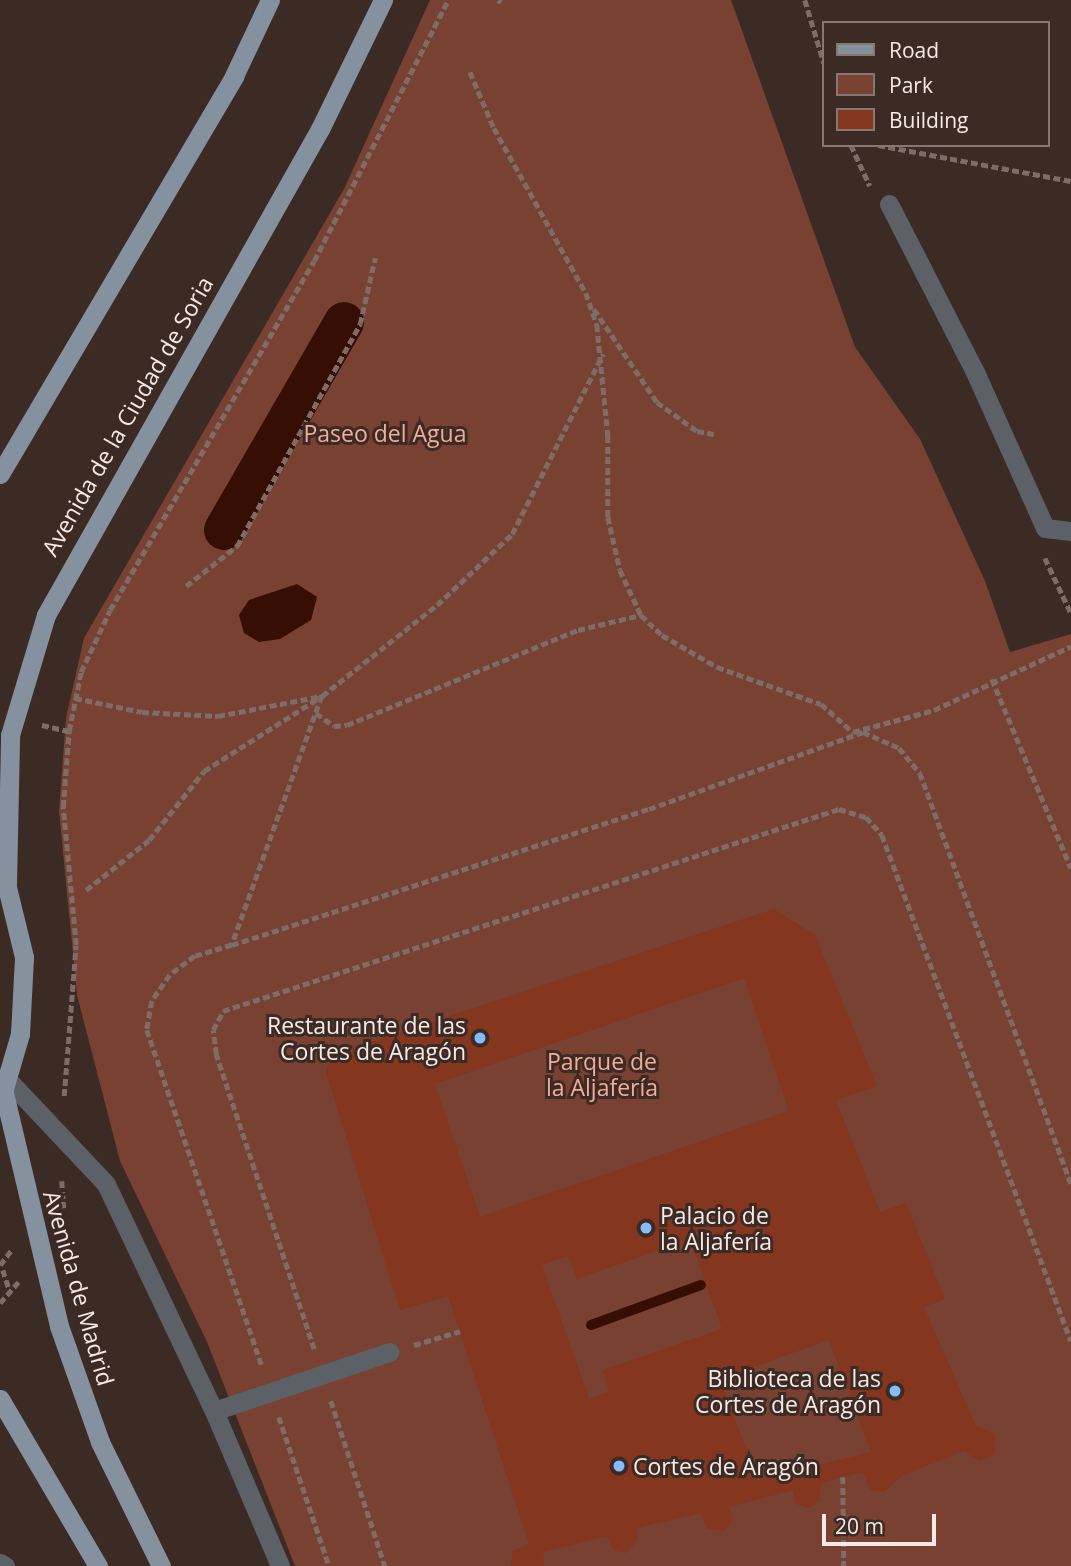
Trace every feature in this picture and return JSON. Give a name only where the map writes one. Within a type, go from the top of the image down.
[{"type":"main road","points":[[0,474],[234,76],[270,0]]},
{"type":"main road","name":"Avenida de la Ciudad de Soria","points":[[7,884],[10,735],[46,615],[320,130],[383,0]]},
{"type":"main road","points":[[0,865],[7,884],[23,957],[20,1034],[4,1092]]},
{"type":"main road","name":"Avenida de Madrid","points":[[4,1092],[59,1326],[100,1442],[162,1566]]},
{"type":"main road","points":[[0,1399],[98,1566]]},
{"type":"street","points":[[888,204],[975,372],[1045,528],[1071,531]]},
{"type":"street","points":[[4,1092],[106,1184],[214,1411],[280,1566]]},
{"type":"street","points":[[214,1411],[389,1352]]},
{"type":"street","points":[[0,1563],[5,1566]]},
{"type":"path","points":[[65,1083],[76,944],[63,807],[69,731],[75,698],[110,610],[314,261],[448,0]]},
{"type":"path","points":[[805,0],[822,56]]},
{"type":"path","points":[[470,72],[494,128],[590,303],[657,402],[697,431],[714,434]]},
{"type":"path","points":[[889,147],[1071,181]]},
{"type":"path","points":[[186,586],[237,546],[360,324],[375,258]]},
{"type":"path","points":[[590,303],[603,353],[608,517],[620,570],[641,615],[717,667],[821,704],[842,725],[899,748],[920,773],[1071,1184]]},
{"type":"path","points":[[86,890],[149,841],[204,771],[323,696],[438,605],[512,534],[603,353]]},
{"type":"path","points":[[316,713],[334,726],[347,725],[578,630],[641,615]]},
{"type":"path","points":[[329,1566],[277,1390],[147,1030],[152,1001],[170,975],[195,956],[649,809],[863,732],[934,710],[992,679],[1071,646]]},
{"type":"path","points":[[992,679],[1071,868]]},
{"type":"path","points":[[75,698],[142,712],[218,716],[323,696]]},
{"type":"path","points":[[232,945],[323,696]]},
{"type":"path","points":[[52,727],[69,731]]},
{"type":"path","points":[[316,1356],[216,1054],[213,1030],[223,1011],[839,809],[866,817],[881,835],[1071,1341]]},
{"type":"path","points":[[3,1270],[9,1292]]},
{"type":"path","points":[[0,1303],[24,1275]]},
{"type":"path","points":[[389,1352],[460,1331]]},
{"type":"path","points":[[329,1395],[386,1566]]},
{"type":"path","points":[[843,1477],[844,1566]]},
{"type":"green space","name":"Parque de la Aljafería","points":[[430,0],[731,0],[855,347],[920,439],[985,581],[1010,652],[1071,634],[1071,1566],[295,1566],[207,1342],[120,1161],[77,995],[59,811],[66,718],[84,638],[344,189]]},
{"type":"shaded area","points":[[297,584],[317,597],[311,620],[280,639],[259,642],[244,633],[239,615],[249,600]]},
{"type":"building","name":"Palacio de la Aljafería","points":[[774,909],[815,935],[877,1086],[836,1100],[880,1212],[906,1203],[945,1299],[924,1307],[976,1426],[995,1434],[995,1454],[979,1461],[964,1451],[903,1475],[884,1492],[870,1490],[863,1472],[821,1483],[820,1501],[809,1508],[796,1504],[793,1490],[729,1507],[732,1522],[724,1531],[706,1528],[701,1513],[637,1528],[637,1541],[626,1553],[614,1550],[607,1536],[543,1552],[544,1566],[511,1566],[513,1551],[529,1544],[448,1296],[400,1310],[326,1072],[335,1054]],"holes":[[[744,978],[789,1111],[480,1217],[435,1084]],[[690,1239],[722,1329],[603,1370],[609,1392],[589,1399],[542,1265],[568,1256],[577,1279]],[[829,1340],[871,1452],[758,1480],[720,1379]]]},
{"type":"waterway","points":[[224,530],[344,322]]},
{"type":"waterway","points":[[591,1325],[701,1285]]},
{"type":"place","name":"Restaurante de las Cortes de Aragón","points":[[480,1038]]},
{"type":"place","name":"Palacio de la Aljafería","points":[[646,1228]]},
{"type":"place","name":"Biblioteca de las Cortes de Aragón","points":[[895,1391]]},
{"type":"place","name":"Cortes de Aragón","points":[[619,1466]]},
{"type":"park label","name":"Paseo del Agua","points":[[385,433]]}]
